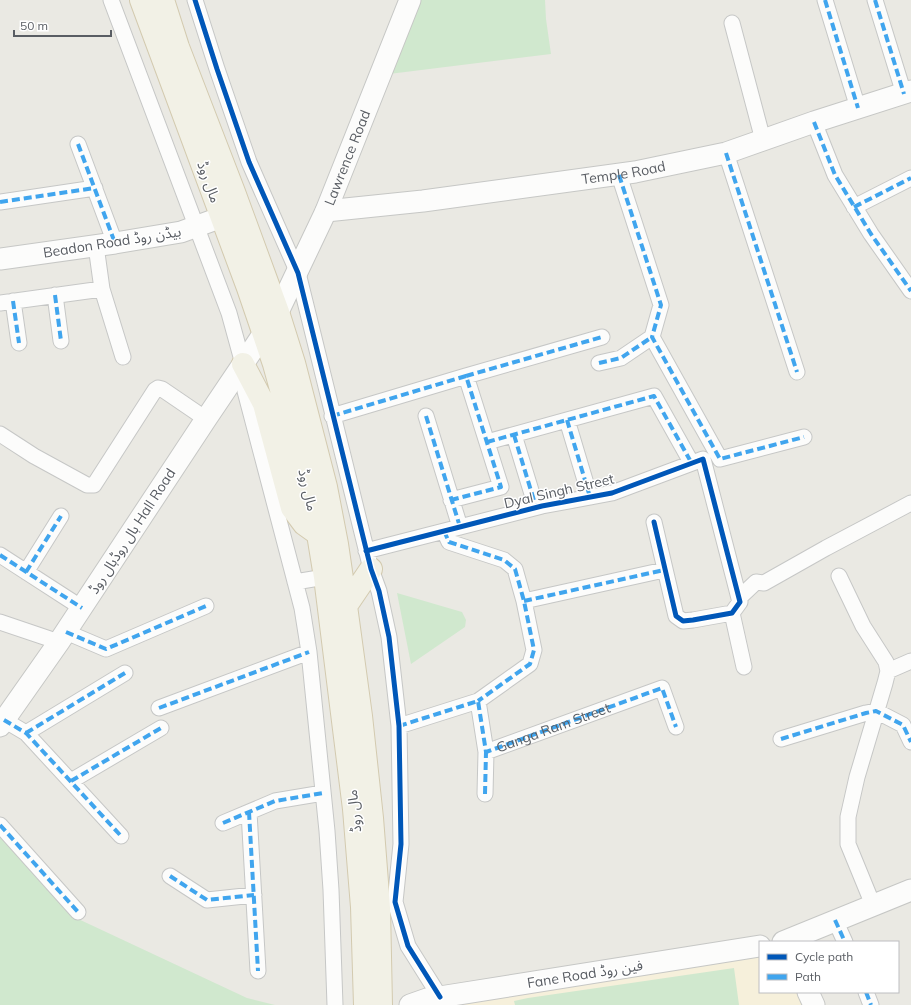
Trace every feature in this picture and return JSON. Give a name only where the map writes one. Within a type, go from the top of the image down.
[{"type":"main road","name":"مال روڈ","points":[[141,0],[248,288],[274,364],[300,458],[318,534],[325,577],[354,809],[362,907],[365,1005]]},
{"type":"main road","name":"مال روڈ","points":[[162,0],[178,47],[234,192],[278,312],[294,363],[326,487],[337,544],[361,716],[372,810],[387,905],[381,1005]]},
{"type":"main road","name":"Lawrence Road","points":[[263,335],[278,312],[298,273],[326,211],[410,0]]},
{"type":"main road","name":"Temple Road","points":[[326,211],[423,201],[619,175],[726,153],[814,122],[907,93]]},
{"type":"main road","name":"Beadon Road بیڈن روڈ","points":[[0,258],[106,245],[181,232],[196,228],[222,217]]},
{"type":"main road","name":"ہال روڈہال روڈ Hall Road","points":[[2,723],[82,608],[263,335]]},
{"type":"main road","points":[[243,364],[264,404],[292,508],[304,524],[318,534]]},
{"type":"main road","points":[[346,606],[368,560]]},
{"type":"main road","points":[[786,941],[873,904],[911,890]]},
{"type":"main road","name":"Fane Road فین روڈ","points":[[410,1005],[427,999],[759,946]]},
{"type":"main road","points":[[808,993],[814,1005]]},
{"type":"street","points":[[111,0],[228,313],[243,364],[244,391],[302,608],[309,652],[331,890],[334,1005]]},
{"type":"street","points":[[195,0],[249,162],[298,273],[368,560],[378,591],[389,637],[399,726],[401,844],[387,905],[408,946],[440,997]]},
{"type":"street","points":[[825,0],[858,108]]},
{"type":"street","points":[[875,0],[907,93]]},
{"type":"street","points":[[732,23],[763,140]]},
{"type":"street","points":[[814,122],[835,175],[871,234],[911,291]]},
{"type":"street","points":[[78,144],[95,188],[106,245],[102,289],[123,358]]},
{"type":"street","points":[[726,153],[797,372]]},
{"type":"street","points":[[599,363],[621,358],[652,337],[661,305],[619,175]]},
{"type":"street","points":[[854,207],[911,178]]},
{"type":"street","points":[[0,202],[95,188]]},
{"type":"street","points":[[19,344],[6,302],[102,289]]},
{"type":"street","points":[[55,295],[61,341]]},
{"type":"street","points":[[332,416],[602,337]]},
{"type":"street","points":[[652,337],[720,459],[804,437]]},
{"type":"street","points":[[452,500],[501,487],[466,376]]},
{"type":"street","points":[[0,434],[34,456],[86,485],[94,485],[155,390],[158,388],[162,389],[206,419]]},
{"type":"street","points":[[487,442],[654,396],[691,462],[703,459],[737,604],[744,667]]},
{"type":"street","points":[[426,416],[460,527]]},
{"type":"street","points":[[567,420],[590,497]]},
{"type":"street","points":[[514,435],[536,507]]},
{"type":"street","name":"Dyal Singh Street","points":[[368,560],[444,531],[536,507],[612,493],[691,462]]},
{"type":"street","points":[[654,522],[664,570],[676,616],[683,621],[693,620],[737,604],[756,582],[764,583],[911,503]]},
{"type":"street","points":[[26,572],[61,516]]},
{"type":"street","points":[[399,726],[478,701],[530,664],[534,650],[516,569],[504,560],[449,542],[444,531]]},
{"type":"street","points":[[0,555],[82,608]]},
{"type":"street","points":[[524,601],[664,570]]},
{"type":"street","points":[[839,576],[863,626],[886,662],[888,671],[857,777],[848,817],[848,844],[873,904]]},
{"type":"street","points":[[295,582],[325,577]]},
{"type":"street","points":[[0,622],[106,649],[206,606]]},
{"type":"street","points":[[159,708],[309,652]]},
{"type":"street","points":[[888,671],[911,661]]},
{"type":"street","points":[[26,733],[125,673]]},
{"type":"street","name":"Ganga Ram Street","points":[[478,701],[486,752],[662,688],[676,727]]},
{"type":"street","points":[[781,739],[876,711],[902,725],[911,742]]},
{"type":"street","points":[[2,723],[26,733],[121,836]]},
{"type":"street","points":[[71,781],[161,728]]},
{"type":"street","points":[[485,794],[486,752]]},
{"type":"street","points":[[223,824],[248,812],[275,802],[323,793]]},
{"type":"street","points":[[248,812],[258,971]]},
{"type":"street","points":[[0,825],[78,912]]},
{"type":"street","points":[[170,876],[207,900],[254,895]]},
{"type":"street","points":[[835,920],[845,941]]},
{"type":"street","points":[[866,993],[871,1005]]},
{"type":"shaded area","points":[[759,947],[759,993],[804,993],[810,1005],[451,1005]]},
{"type":"green space","points":[[410,0],[545,0],[551,54],[381,75]]},
{"type":"green space","points":[[397,593],[462,612],[466,620],[465,627],[411,664]]},
{"type":"green space","points":[[0,836],[74,917],[247,998],[275,1005],[0,1005]]},
{"type":"green space","points":[[734,968],[739,1005],[515,1005],[514,1001],[528,998]]},
{"type":"marked path","points":[[825,0],[858,108]]},
{"type":"marked path","points":[[875,0],[904,94]]},
{"type":"marked path","points":[[814,122],[835,175],[871,234],[911,291]]},
{"type":"marked path","points":[[78,144],[115,243]]},
{"type":"marked path","points":[[726,153],[797,372]]},
{"type":"marked path","points":[[619,175],[661,305],[652,337],[720,459],[804,437]]},
{"type":"marked path","points":[[854,207],[911,178]]},
{"type":"marked path","points":[[0,202],[95,188]]},
{"type":"marked path","points":[[55,295],[61,341]]},
{"type":"marked path","points":[[13,301],[19,343]]},
{"type":"marked path","points":[[466,376],[602,337]]},
{"type":"marked path","points":[[599,363],[621,358],[652,337]]},
{"type":"marked path","points":[[332,416],[466,376],[501,487],[451,500]]},
{"type":"marked path","points":[[487,442],[654,396],[691,462]]},
{"type":"marked path","points":[[426,416],[460,527]]},
{"type":"marked path","points":[[567,420],[590,497]]},
{"type":"marked path","points":[[514,435],[536,507]]},
{"type":"marked path","points":[[26,572],[61,516]]},
{"type":"marked path","points":[[444,531],[449,542],[504,560],[515,569],[524,601],[534,650],[530,664],[478,701]]},
{"type":"marked path","points":[[0,555],[82,608]]},
{"type":"marked path","points":[[524,601],[664,570]]},
{"type":"marked path","points":[[66,632],[106,649],[206,606]]},
{"type":"marked path","points":[[159,708],[309,652]]},
{"type":"marked path","points":[[26,733],[125,673]]},
{"type":"marked path","points":[[399,726],[478,701],[486,752],[662,688],[676,727]]},
{"type":"marked path","points":[[781,739],[876,711],[903,725],[911,742]]},
{"type":"marked path","points":[[4,720],[26,733],[121,836]]},
{"type":"marked path","points":[[71,781],[161,728]]},
{"type":"marked path","points":[[485,794],[486,752]]},
{"type":"marked path","points":[[223,823],[275,801],[323,793]]},
{"type":"marked path","points":[[249,812],[258,971]]},
{"type":"marked path","points":[[0,825],[78,912]]},
{"type":"marked path","points":[[170,876],[207,900],[254,895]]},
{"type":"marked path","points":[[835,920],[845,941]]},
{"type":"marked path","points":[[866,993],[871,1005]]},
{"type":"cycle path","points":[[195,0],[249,162],[298,273],[371,569],[379,591],[389,637],[399,726],[401,844],[395,902],[408,946],[440,997]]},
{"type":"cycle path","points":[[366,551],[542,506],[612,493],[703,459],[740,602],[732,613],[683,621],[676,616],[654,522]]}]
